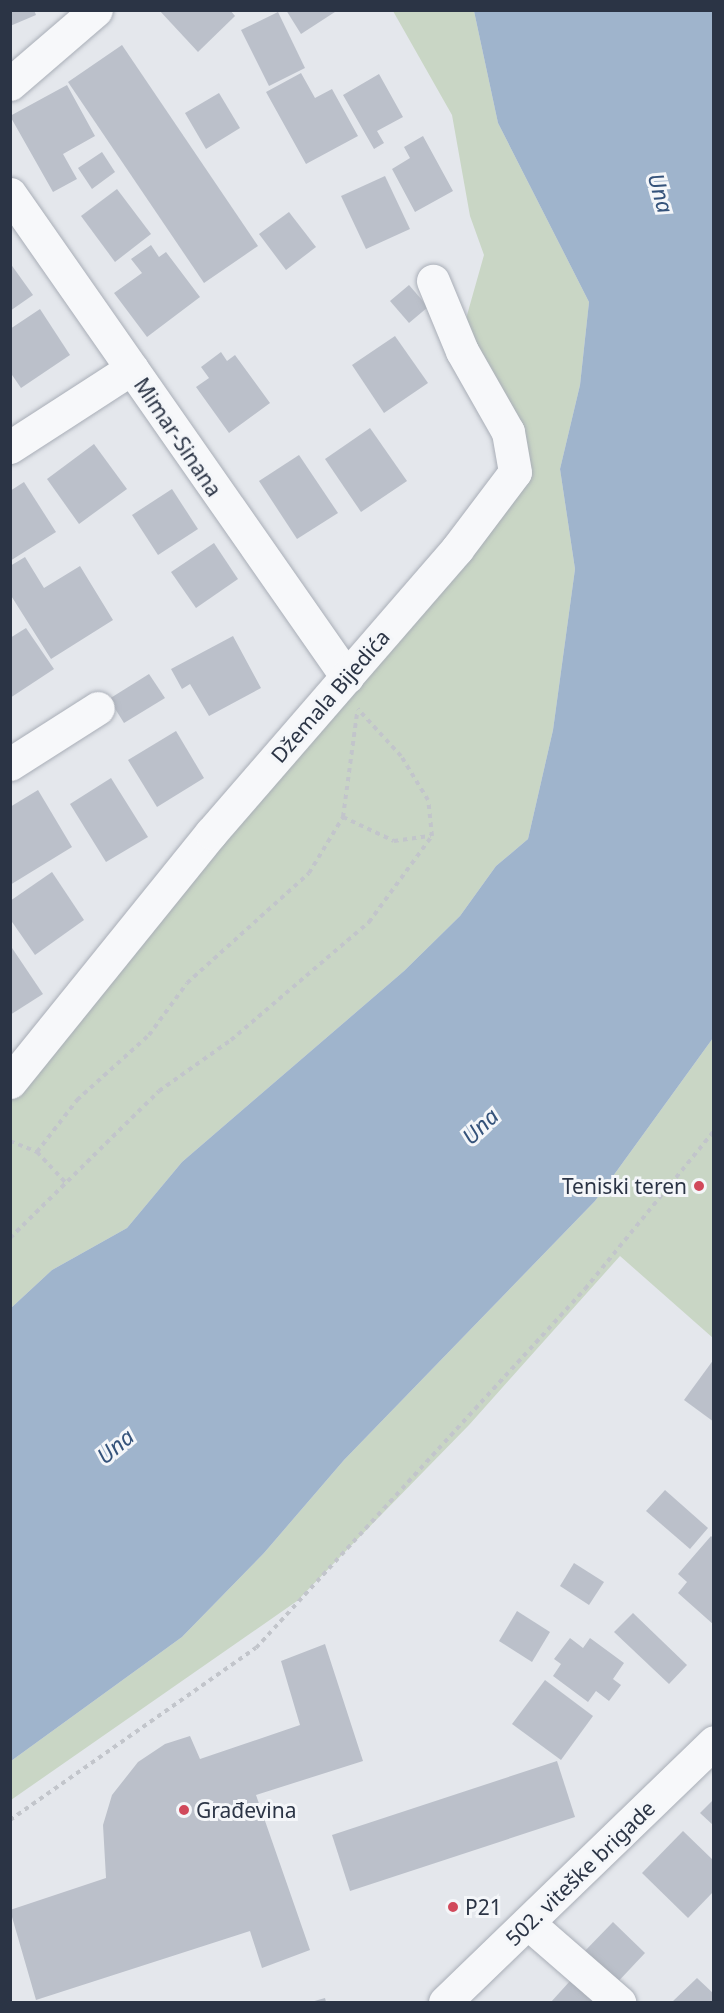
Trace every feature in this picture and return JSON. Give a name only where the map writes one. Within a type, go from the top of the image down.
[{"type":"street","points":[[10,84],[61,23],[96,10]]},
{"type":"street","name":"Mimar-Sinana","points":[[10,194],[347,677]]},
{"type":"street","name":"Džemala Bijedića","points":[[10,1082],[211,834],[347,677],[515,472],[508,432],[462,351],[433,281]]},
{"type":"street","points":[[10,447],[132,368]]},
{"type":"street","points":[[10,764],[98,708]]},
{"type":"street","name":"502. viteške brigade","points":[[445,2002],[714,1742]]},
{"type":"street","points":[[528,1923],[619,2002]]},
{"type":"path","points":[[10,1238],[67,1184],[159,1090],[231,1040],[369,922],[432,836],[428,800],[401,756],[358,708],[347,677]]},
{"type":"path","points":[[38,1152],[77,1100],[149,1035],[188,983],[309,873],[343,817],[358,708]]},
{"type":"path","points":[[343,817],[394,841],[432,836]]},
{"type":"path","points":[[10,1820],[256,1648],[585,1289],[714,1131]]},
{"type":"path","points":[[10,1141],[38,1152],[67,1184]]},
{"type":"green space","points":[[393,11],[474,11],[498,123],[589,302],[580,385],[560,469],[575,569],[553,730],[528,839],[496,866],[460,916],[404,971],[182,1162],[127,1228],[52,1270],[11,1308],[10,1082],[515,472],[458,347],[484,255],[470,216],[452,115]]},
{"type":"green space","points":[[713,1038],[713,1338],[620,1256],[469,1425],[297,1601],[11,1800],[11,1761],[182,1637],[264,1553],[344,1460],[595,1201]]},
{"type":"water","name":"Una","points":[[474,11],[713,11],[713,1038],[595,1201],[344,1460],[264,1553],[182,1637],[11,1761],[11,1308],[52,1270],[127,1228],[182,1162],[404,971],[460,916],[496,866],[528,839],[553,730],[575,569],[560,469],[580,385],[589,302],[498,123]]},
{"type":"building","points":[[10,10],[34,10],[36,15],[10,26]]},
{"type":"building","points":[[159,10],[230,10],[235,16],[198,52]]},
{"type":"building","points":[[286,10],[338,10],[301,34]]},
{"type":"building","points":[[278,12],[305,68],[269,86],[241,30]]},
{"type":"building","points":[[122,45],[258,246],[204,283],[68,82]]},
{"type":"building","points":[[301,73],[315,98],[332,89],[358,136],[306,164],[266,92]]},
{"type":"building","points":[[379,74],[403,117],[377,131],[384,143],[374,149],[343,95]]},
{"type":"building","points":[[67,85],[95,136],[63,154],[77,179],[53,192],[10,116]]},
{"type":"building","points":[[219,93],[240,128],[206,149],[185,113]]},
{"type":"building","points":[[423,136],[453,191],[415,212],[392,169],[410,158],[404,147]]},
{"type":"building","points":[[102,152],[115,172],[92,189],[78,168]]},
{"type":"building","points":[[385,176],[410,229],[366,249],[341,196]]},
{"type":"building","points":[[117,189],[151,234],[115,262],[81,216]]},
{"type":"building","points":[[289,212],[316,247],[286,270],[259,234]]},
{"type":"building","points":[[151,245],[159,257],[166,252],[200,297],[147,337],[114,293],[142,273],[131,259]]},
{"type":"building","points":[[10,263],[33,295],[10,311]]},
{"type":"building","points":[[409,285],[428,307],[409,323],[390,301]]},
{"type":"building","points":[[40,309],[70,355],[21,388],[10,372],[10,329]]},
{"type":"building","points":[[395,336],[428,383],[384,413],[352,365]]},
{"type":"building","points":[[221,352],[227,361],[235,355],[270,403],[229,433],[196,387],[209,378],[201,367]]},
{"type":"building","points":[[370,428],[407,481],[361,512],[325,459]]},
{"type":"building","points":[[94,444],[127,489],[79,524],[47,479]]},
{"type":"building","points":[[299,455],[338,513],[297,539],[259,481]]},
{"type":"building","points":[[24,482],[56,532],[10,561],[10,491]]},
{"type":"building","points":[[172,489],[198,529],[158,555],[132,515]]},
{"type":"building","points":[[214,543],[238,579],[196,608],[171,572]]},
{"type":"building","points":[[25,557],[44,588],[80,566],[113,620],[51,659],[10,594],[10,566]]},
{"type":"building","points":[[26,628],[54,669],[10,698],[10,638]]},
{"type":"building","points":[[233,636],[261,688],[209,716],[190,684],[182,689],[171,669]]},
{"type":"building","points":[[149,674],[165,698],[124,723],[109,699]]},
{"type":"building","points":[[176,731],[204,778],[157,807],[128,760]]},
{"type":"building","points":[[111,778],[148,837],[106,862],[70,804]]},
{"type":"building","points":[[38,790],[72,847],[10,885],[10,807]]},
{"type":"building","points":[[52,872],[84,920],[35,955],[10,919],[10,901]]},
{"type":"building","points":[[10,945],[43,994],[10,1015]]},
{"type":"building","points":[[714,1359],[714,1422],[684,1400]]},
{"type":"building","points":[[665,1490],[708,1528],[690,1549],[646,1511]]},
{"type":"building","points":[[711,1536],[714,1539],[714,1625],[678,1593],[687,1582],[678,1574]]},
{"type":"building","points":[[574,1563],[604,1582],[589,1605],[560,1586]]},
{"type":"building","points":[[517,1611],[550,1632],[532,1662],[499,1641]]},
{"type":"building","points":[[633,1613],[687,1665],[669,1684],[614,1632]]},
{"type":"building","points":[[570,1638],[583,1648],[590,1638],[624,1663],[613,1679],[621,1685],[609,1701],[596,1691],[588,1702],[553,1676],[561,1664],[554,1659]]},
{"type":"building","name":"Građevina","points":[[325,1644],[363,1761],[256,1795],[310,1950],[262,1968],[250,1931],[36,2000],[10,1910],[106,1878],[103,1825],[112,1795],[138,1762],[165,1744],[190,1736],[200,1759],[300,1725],[281,1661]]},
{"type":"building","points":[[545,1680],[593,1716],[561,1760],[512,1724]]},
{"type":"building","points":[[557,1761],[575,1817],[350,1891],[332,1835]]},
{"type":"building","points":[[714,1799],[714,1826],[700,1813]]},
{"type":"building","points":[[683,1831],[714,1861],[714,1891],[688,1918],[642,1873]]},
{"type":"building","points":[[613,1922],[645,1953],[613,1987],[581,1955]]},
{"type":"building","points":[[697,1978],[714,1994],[714,2002],[672,2002]]},
{"type":"building","points":[[570,1981],[595,2002],[551,2002]]},
{"type":"building","points":[[325,1998],[326,2002],[311,2002]]},
{"type":"place","name":"Teniski teren","points":[[699,1186]]},
{"type":"place","name":"Građevina","points":[[184,1810]]},
{"type":"place","name":"P21","points":[[453,1907]]}]
